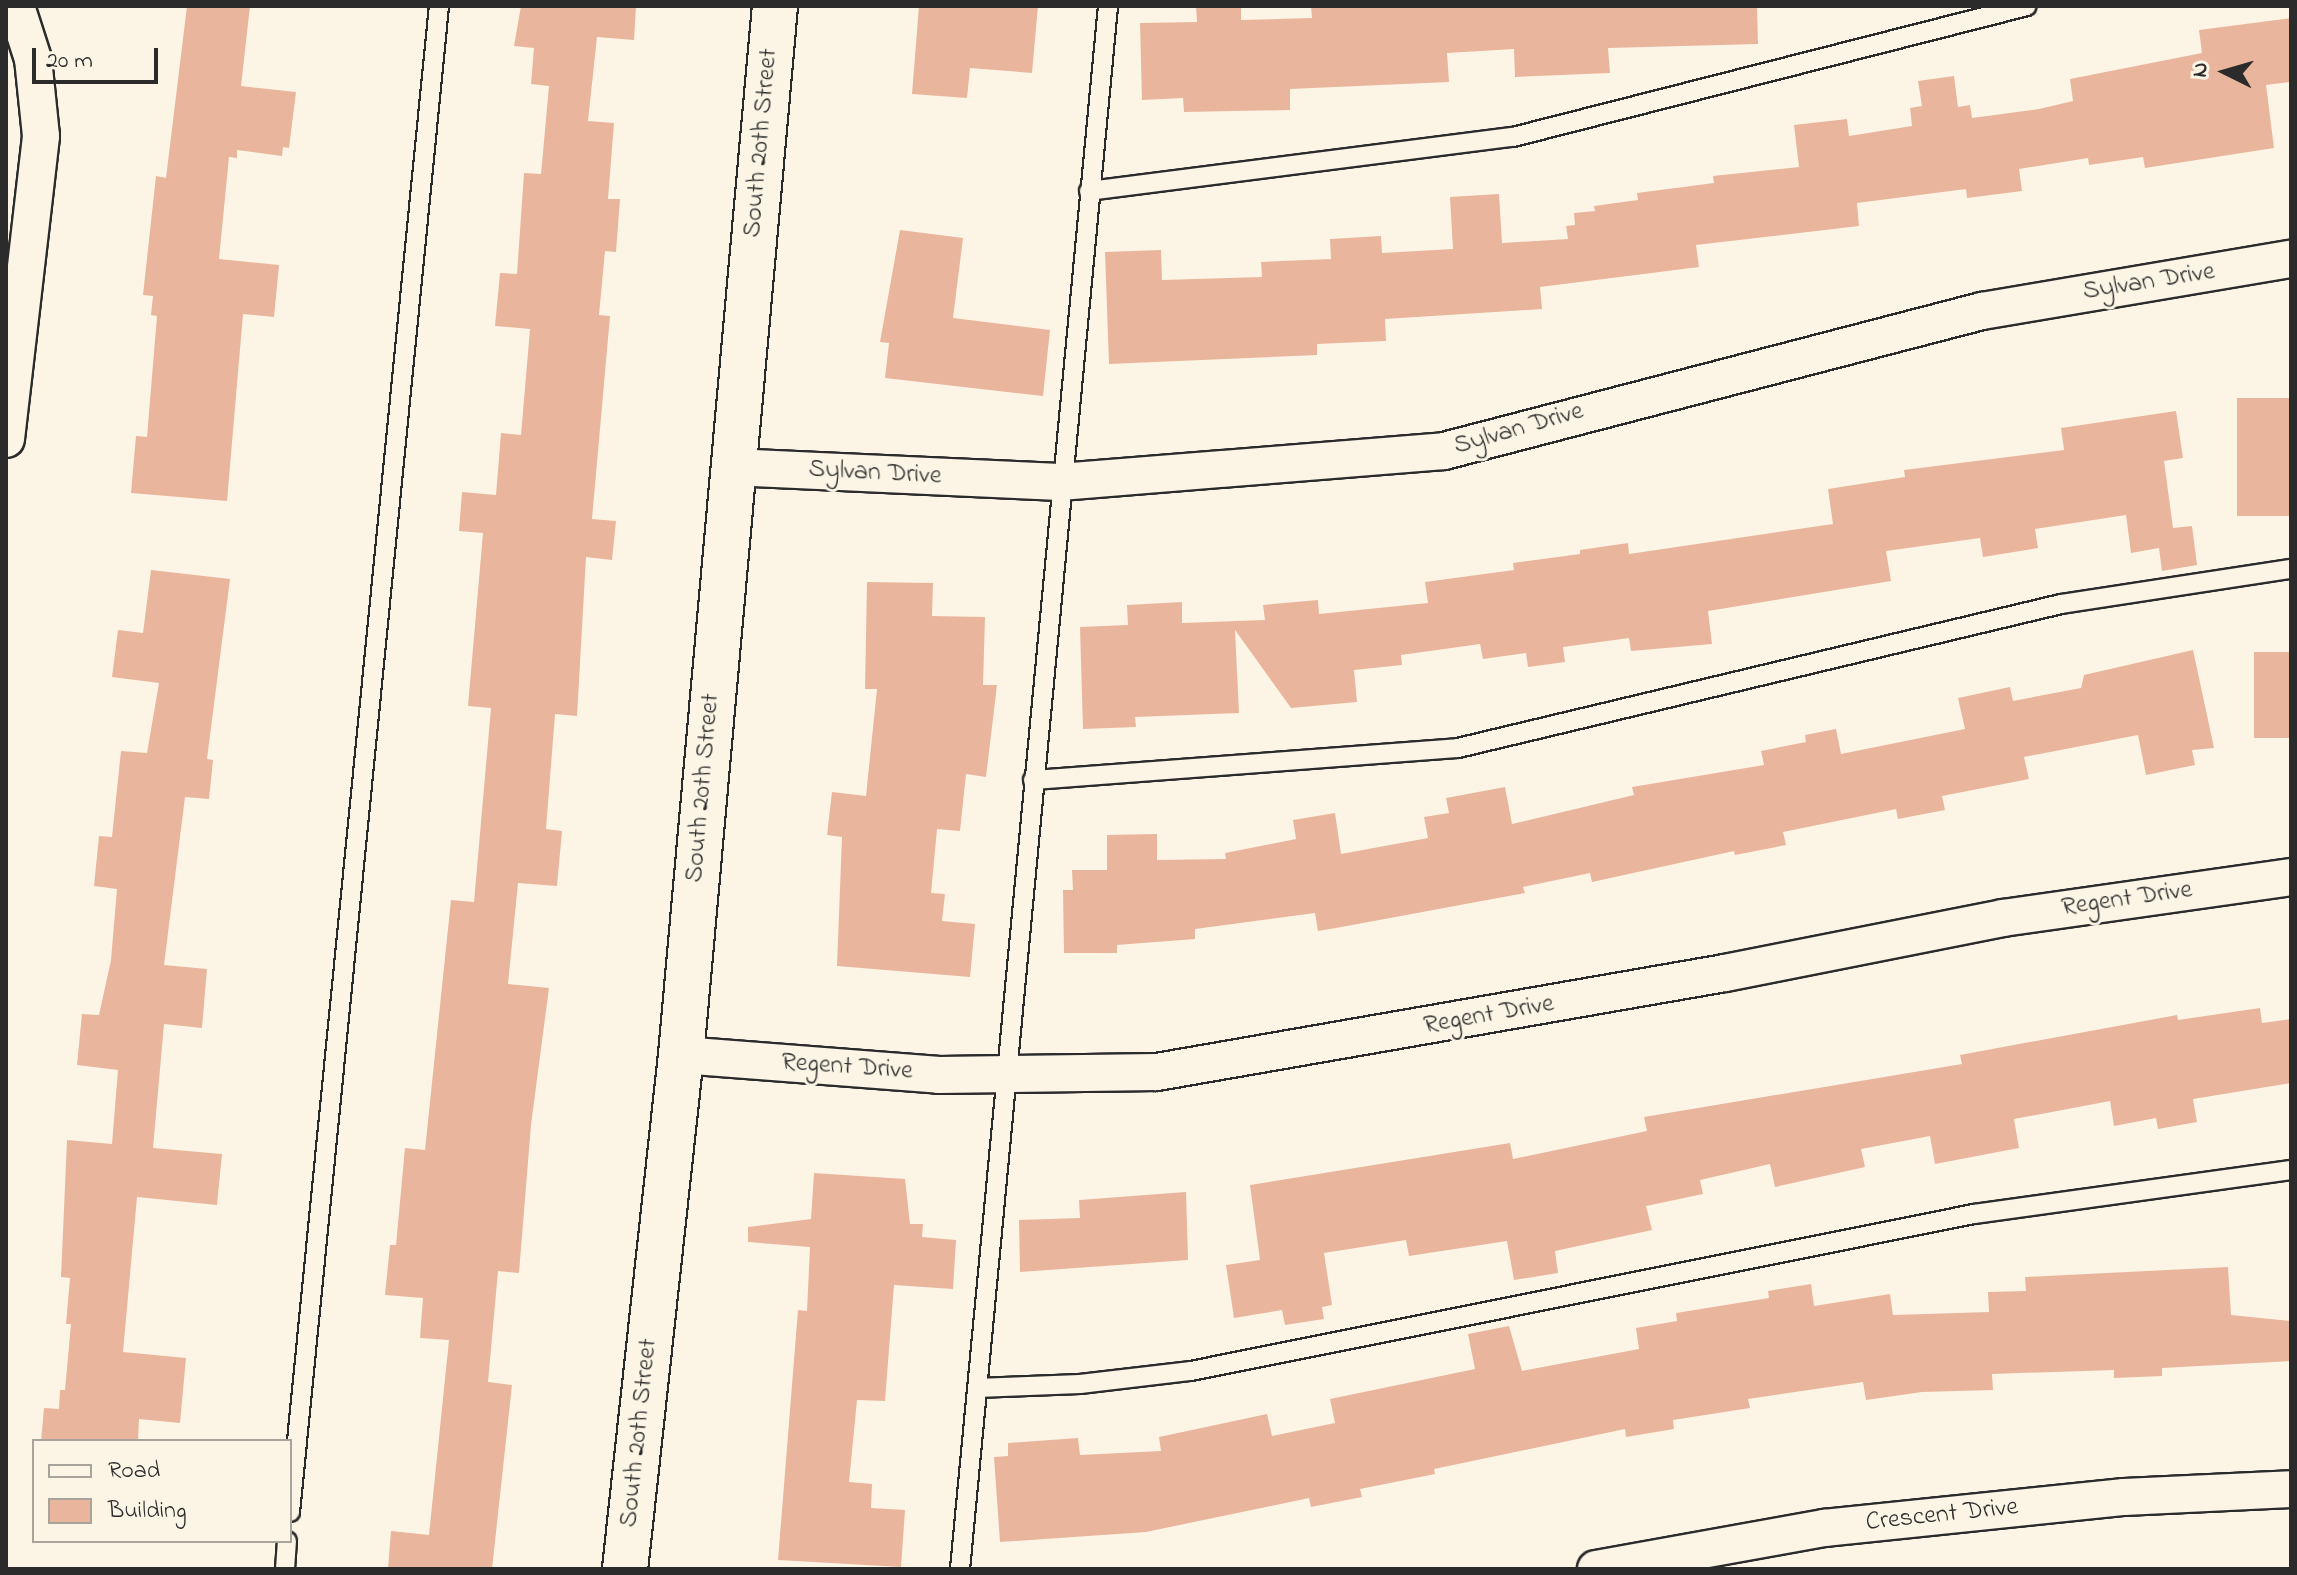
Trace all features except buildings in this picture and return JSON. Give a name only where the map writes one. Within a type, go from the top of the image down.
[{"type":"street","points":[[6,439],[41,136],[33,59],[16,6]]},
{"type":"street","name":"South 20th Street","points":[[625,1569],[681,1055],[731,467],[775,6]]},
{"type":"street","name":"Sylvan Drive","points":[[731,467],[1060,482],[1444,451],[1982,311],[2291,259]]},
{"type":"street","name":"Regent Drive","points":[[681,1055],[939,1075],[1157,1072],[1679,981],[2003,918],[2291,877]]},
{"type":"street","name":"Crescent Drive","points":[[1596,1569],[1824,1528],[2124,1497],[2291,1489]]},
{"type":"lane","points":[[292,1492],[439,6]]},
{"type":"lane","points":[[960,1569],[1060,482],[1108,6]]},
{"type":"lane","points":[[1089,191],[1513,137],[2027,6]]},
{"type":"lane","points":[[1033,780],[1458,748],[2061,604],[2291,569]]},
{"type":"lane","points":[[977,1388],[1080,1384],[1191,1371],[1974,1214],[2291,1170]]},
{"type":"lane","points":[[285,1569],[287,1543]]}]
